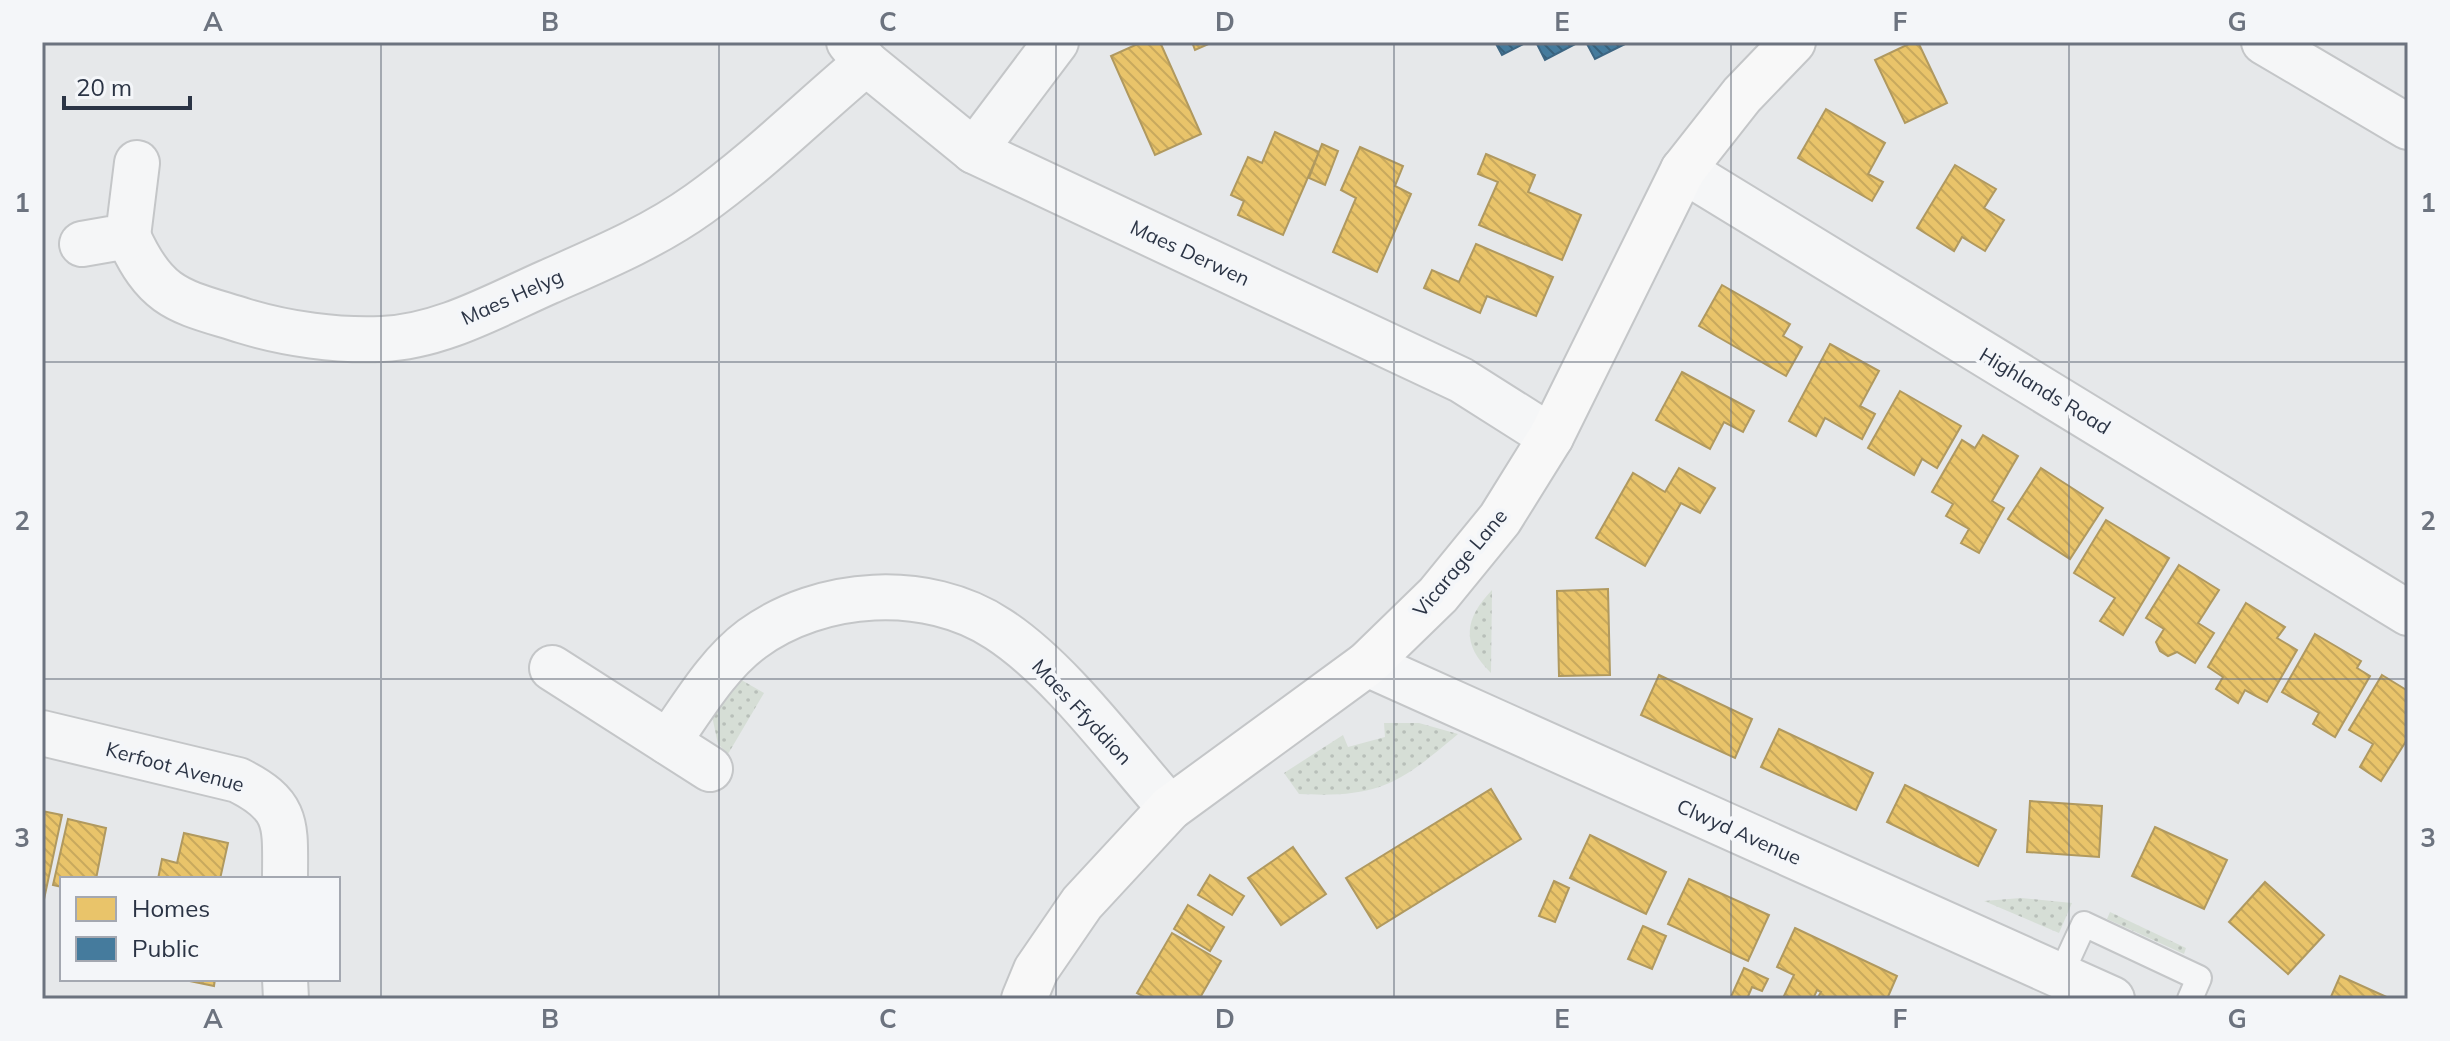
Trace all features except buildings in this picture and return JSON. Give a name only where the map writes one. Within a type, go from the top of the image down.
[{"type":"street","points":[[974,151],[1056,42]]},
{"type":"street","name":"Vicarage Lane","points":[[1024,999],[1036,970],[1082,903],[1170,808],[1367,664],[1438,595],[1500,519],[1551,437],[1683,170],[1742,95],[1793,42]]},
{"type":"street","points":[[2264,42],[2408,127]]},
{"type":"street","name":"Maes Derwen","points":[[858,52],[974,151],[1461,380],[1551,437]]},
{"type":"street","name":"Maes Helyg","points":[[128,236],[155,284],[177,299],[206,309],[266,328],[321,336],[384,339],[425,331],[464,320],[635,243],[699,204],[858,52]]},
{"type":"street","points":[[82,244],[128,236],[137,163]]},
{"type":"street","name":"Highlands Road","points":[[1683,170],[2408,613]]},
{"type":"street","name":"Maes Ffyddion","points":[[668,742],[716,675],[752,639],[807,608],[874,597],[945,603],[998,629],[1050,673],[1170,808]]},
{"type":"street","name":"Clwyd Avenue","points":[[1367,664],[2112,999]]},
{"type":"street","points":[[552,668],[710,769]]},
{"type":"street","name":"Kerfoot Avenue","points":[[42,733],[238,780],[265,794],[284,821],[285,877]]},
{"type":"lane","points":[[2061,974],[2084,924],[2199,978],[2190,999]]},
{"type":"shaded area","points":[[1492,590],[1491,673],[1475,652],[1470,632],[1476,611]]},
{"type":"shaded area","points":[[738,678],[764,693],[728,754],[718,744],[712,716]]},
{"type":"shaded area","points":[[1384,723],[1419,723],[1458,734],[1403,776],[1369,790],[1326,795],[1299,794],[1284,773],[1343,735],[1348,747],[1385,737]]},
{"type":"shaded area","points":[[2021,898],[2072,903],[2059,933],[1984,901]]},
{"type":"shaded area","points":[[2110,912],[2186,948],[2184,954],[2107,919]]}]
